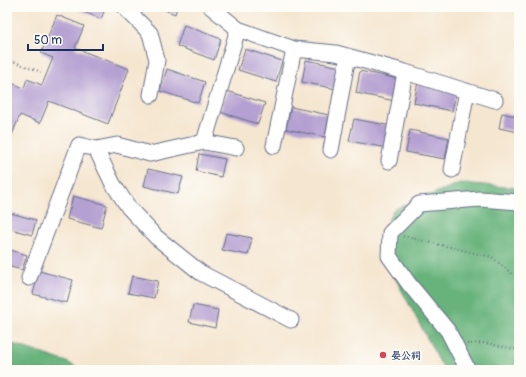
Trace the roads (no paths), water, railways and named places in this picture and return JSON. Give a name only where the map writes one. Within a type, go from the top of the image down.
[{"type":"street","points":[[127,7],[126,9],[150,33],[158,60],[151,95]]},
{"type":"street","points":[[211,7],[238,29],[294,49],[336,52],[495,100]]},
{"type":"street","points":[[204,142],[238,29]]},
{"type":"street","points":[[274,146],[294,49]]},
{"type":"street","points":[[331,150],[348,56]]},
{"type":"street","points":[[390,161],[405,72]]},
{"type":"street","points":[[452,170],[468,91]]},
{"type":"street","points":[[29,278],[79,145],[96,149],[117,145],[150,154],[204,142],[236,148]]},
{"type":"street","points":[[96,149],[113,184],[129,208],[156,237],[201,273],[291,320]]},
{"type":"street","points":[[468,370],[448,331],[409,284],[389,256],[390,233],[419,204],[480,199],[519,202]]},
{"type":"place","name":"晏公祠","points":[[383,355]]}]
